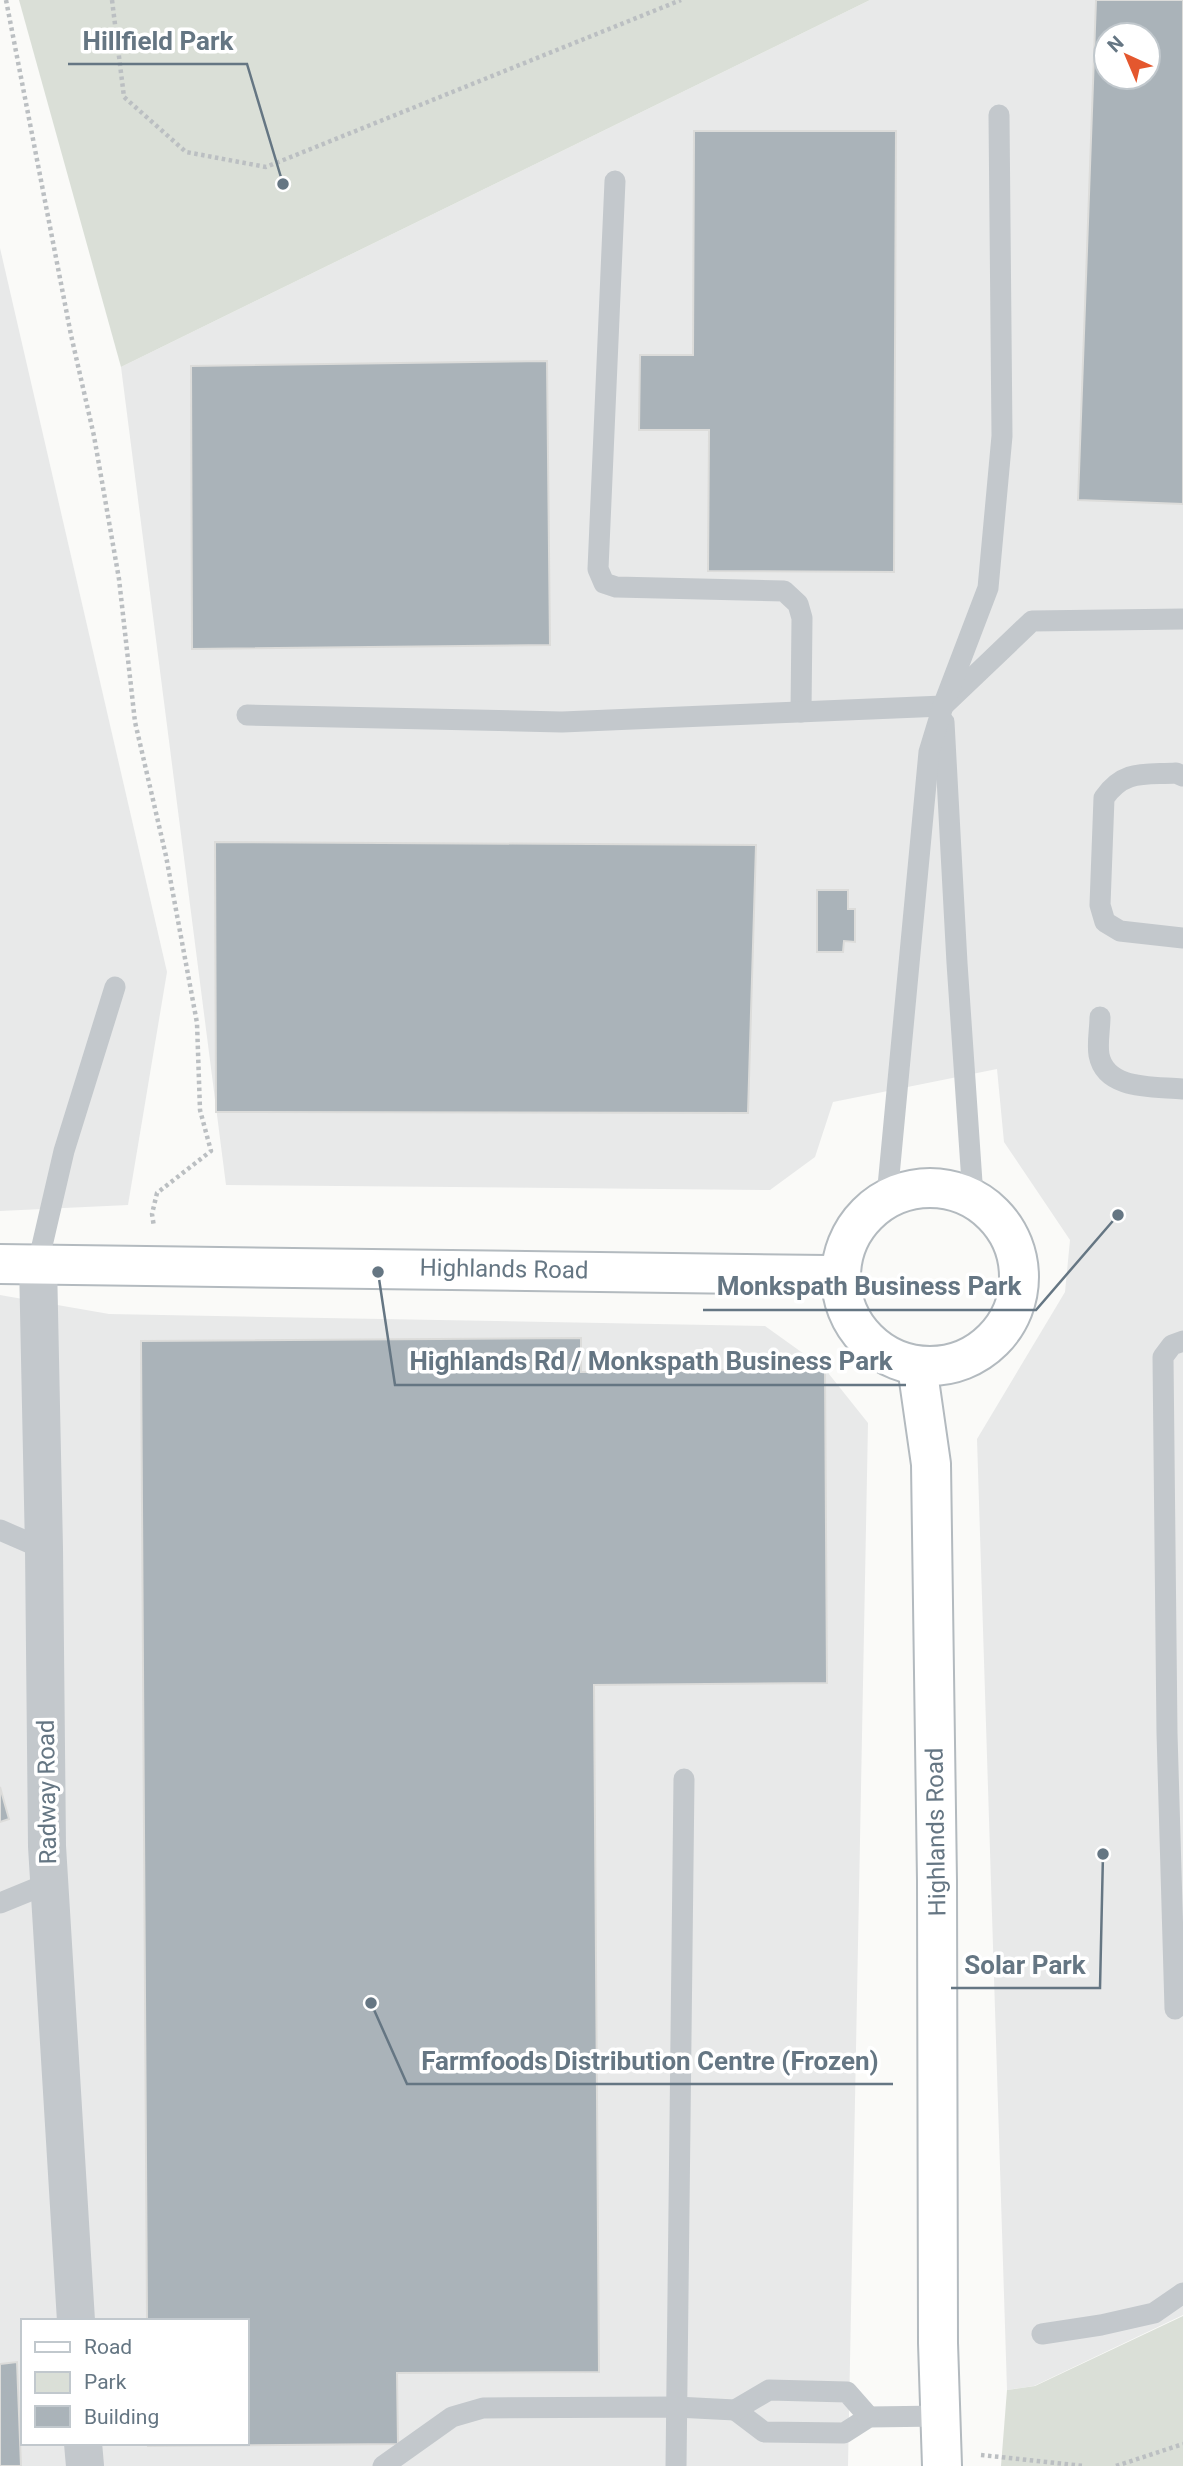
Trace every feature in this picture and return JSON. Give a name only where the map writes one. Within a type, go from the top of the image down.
[{"type":"street","points":[[930,1186],[973,1197],[1004,1224],[1020,1263],[1016,1305],[995,1341],[959,1363],[917,1366],[885,1356],[860,1333],[844,1304],[840,1271],[854,1228],[887,1197],[930,1186]]},
{"type":"street","name":"Highlands Road","points":[[0,1265],[38,1263],[826,1275],[840,1271]]},
{"type":"street","name":"Radway Road","points":[[38,1263],[49,1883],[76,2319]]},
{"type":"street","name":"Highlands Road","points":[[917,1366],[931,1464],[937,1881],[937,2343],[942,2444]]},
{"type":"street","points":[[83,2445],[85,2466]]},
{"type":"lane","points":[[887,1197],[929,752],[943,706],[988,588],[991,561],[1002,436],[999,115]]},
{"type":"lane","points":[[615,181],[598,569],[604,583],[616,587],[784,591],[798,604],[802,618],[801,712]]},
{"type":"lane","points":[[247,715],[562,722],[943,706],[1032,621],[1183,619]]},
{"type":"lane","points":[[943,706],[973,1197]]},
{"type":"lane","points":[[1183,776],[1176,773],[1127,776],[1113,784],[1104,798],[1100,905],[1105,922],[1121,931],[1183,938]]},
{"type":"lane","points":[[38,1263],[64,1151],[115,987]]},
{"type":"lane","points":[[1100,1017],[1099,1055],[1107,1072],[1124,1083],[1183,1089]]},
{"type":"lane","points":[[1175,2009],[1167,1732],[1163,1357],[1172,1345],[1183,1341]]},
{"type":"lane","points":[[0,1530],[44,1549]]},
{"type":"lane","points":[[676,2466],[684,1779]]},
{"type":"lane","points":[[0,1903],[49,1883]]},
{"type":"lane","points":[[1042,2334],[1101,2326],[1154,2313],[1183,2293]]},
{"type":"lane","points":[[383,2466],[452,2417],[483,2408],[676,2407],[735,2410],[769,2390],[847,2392],[869,2417],[942,2444]]},
{"type":"lane","points":[[735,2410],[764,2432],[844,2433],[869,2417]]},
{"type":"path","points":[[6,0],[71,335],[94,436],[119,579],[135,722],[166,856],[197,1023],[201,1110],[211,1152],[157,1193],[152,1214],[162,1265]]},
{"type":"path","points":[[112,0],[124,97],[186,152],[266,167],[681,0]]},
{"type":"path","points":[[942,2444],[1084,2466]]},
{"type":"path","points":[[1116,2466],[1183,2444]]},
{"type":"shaded area","points":[[870,0],[1183,0],[1183,2315],[1034,2386],[1007,2390],[977,1439],[1065,1292],[1070,1240],[1004,1142],[997,1069],[833,1102],[815,1157],[770,1190],[226,1185],[121,367]]},
{"type":"shaded area","points":[[0,248],[167,972],[128,1205],[0,1211]]},
{"type":"shaded area","points":[[0,1295],[109,1314],[765,1326],[825,1369],[868,1423],[848,2466],[0,2466]]},
{"type":"green space","points":[[19,0],[870,0],[121,367]]},
{"type":"green space","points":[[1183,2316],[1183,2466],[1001,2466],[1007,2390],[1035,2386]]},
{"type":"building","points":[[1096,0],[1183,0],[1183,504],[1078,500],[1093,91],[1162,91],[1162,21],[1095,21]]},
{"type":"building","points":[[694,131],[896,131],[894,572],[708,571],[709,430],[639,430],[640,355],[693,355]]},
{"type":"building","points":[[547,361],[550,645],[192,649],[191,366]]},
{"type":"building","points":[[215,842],[756,845],[748,1113],[216,1112]]},
{"type":"building","points":[[817,890],[848,890],[848,909],[855,909],[855,942],[844,941],[843,952],[817,952]]},
{"type":"building","points":[[581,1338],[581,1372],[825,1369],[827,1683],[594,1685],[599,2372],[397,2373],[398,2444],[148,2446],[248,2445],[248,2319],[147,2319],[141,1341]]},
{"type":"building","points":[[0,1787],[9,1819],[0,1822]]},
{"type":"building","points":[[17,2362],[21,2466],[0,2466],[0,2364]]},
{"type":"place","name":"Hillfield Park","points":[[283,184]]},
{"type":"place","name":"Monkspath Business Park","points":[[1118,1215]]},
{"type":"place","name":"Highlands Rd / Monkspath Business Park","points":[[378,1272]]},
{"type":"place","name":"Solar Park","points":[[1103,1854]]},
{"type":"place","name":"Farmfoods Distribution Centre (Frozen)","points":[[371,2003]]}]
